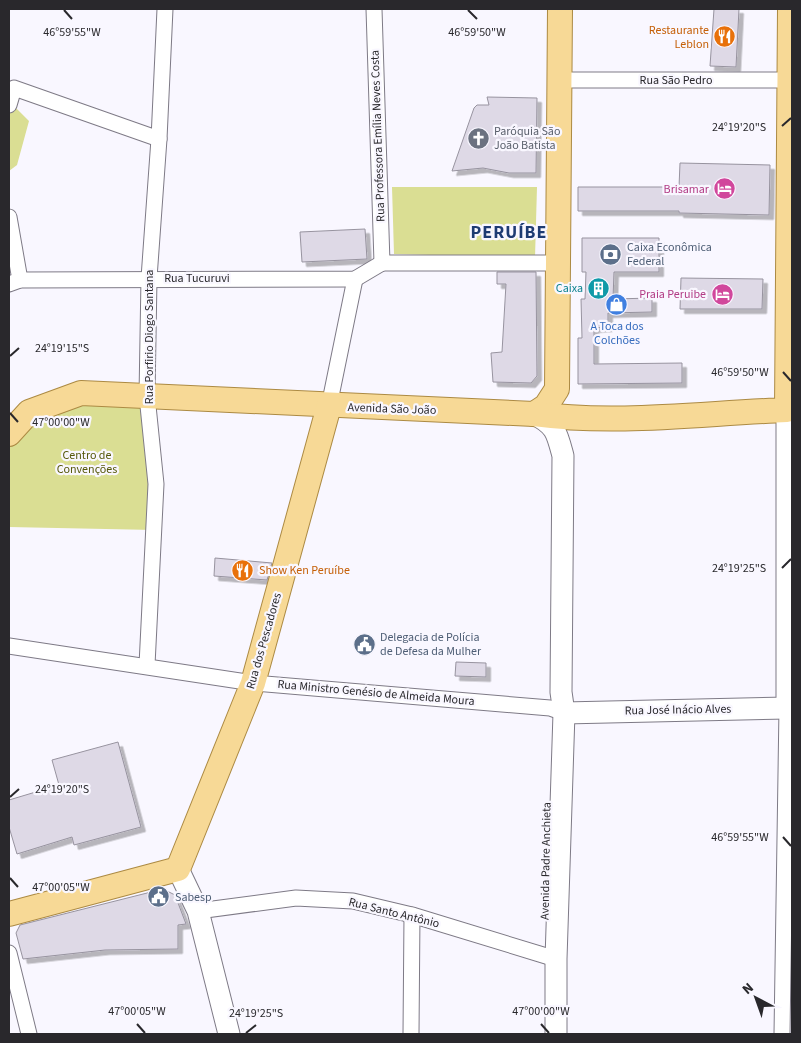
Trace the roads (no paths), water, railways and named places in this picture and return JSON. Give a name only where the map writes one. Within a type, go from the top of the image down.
[{"type":"main road","points":[[534,414],[546,406],[557,389],[560,9]]},
{"type":"main road","points":[[789,707],[787,410],[791,80],[790,9]]},
{"type":"main road","points":[[557,389],[586,419]]},
{"type":"main road","name":"Avenida São João","points":[[9,434],[29,412],[81,393],[329,406],[534,414],[586,419],[787,410]]},
{"type":"main road","name":"Rua dos Pescadores","points":[[178,870],[253,683],[329,406]]},
{"type":"main road","name":"Avenida Padre Anchieta","points":[[534,414],[545,419],[556,430],[563,456],[550,957],[542,1034]]},
{"type":"main road","name":"Rua José Inácio Alves","points":[[558,704],[789,707]]},
{"type":"main road","points":[[9,914],[178,870],[198,911],[228,1034]]},
{"type":"main road","name":"Avenida Padre Anchieta","points":[[550,957],[556,1034]]},
{"type":"street","name":"Rua Porfirio Diogo Santana","points":[[146,665],[156,484],[147,396],[149,278],[159,139],[165,9]]},
{"type":"street","name":"Rua Professora Emília Neves Costa","points":[[374,9],[382,263]]},
{"type":"street","name":"Rua São Pedro","points":[[559,80],[791,80]]},
{"type":"street","points":[[9,105],[14,88],[159,139]]},
{"type":"street","points":[[9,216],[15,282]]},
{"type":"street","points":[[329,406],[355,279],[382,263],[558,263]]},
{"type":"street","name":"Rua Tucuruvi","points":[[15,282],[149,278],[355,279]]},
{"type":"street","name":"Rua Ministro Genésio de Almeida Moura","points":[[9,646],[146,665],[253,683],[558,704]]},
{"type":"street","points":[[782,1034],[789,707]]},
{"type":"street","name":"Rua Santo Antônio","points":[[198,911],[296,898],[353,901],[412,916],[550,957]]},
{"type":"street","points":[[411,1034],[412,916]]},
{"type":"street","points":[[9,953],[28,1034]]},
{"type":"place","name":"Restaurante Leblon","points":[[725,37]]},
{"type":"place","name":"Paróquia São João Batista","points":[[478,138]]},
{"type":"place","name":"Brisamar","points":[[725,189]]},
{"type":"place","name":"Caixa Econômica Federal","points":[[611,254]]},
{"type":"place","name":"Caixa","points":[[599,288]]},
{"type":"place","name":"Praia Peruibe","points":[[722,294]]},
{"type":"place","name":"A Toca dos Colchões","points":[[617,305]]},
{"type":"place","name":"Show Ken Peruíbe","points":[[243,570]]},
{"type":"place","name":"Delegacia de Polícia de Defesa da Mulher","points":[[364,644]]},
{"type":"place","name":"Sabesp","points":[[159,897]]},
{"type":"district","name":"PERUÍBE","points":[[509,232]]},
{"type":"park label","name":"Centro de Convenções","points":[[87,462]]}]
